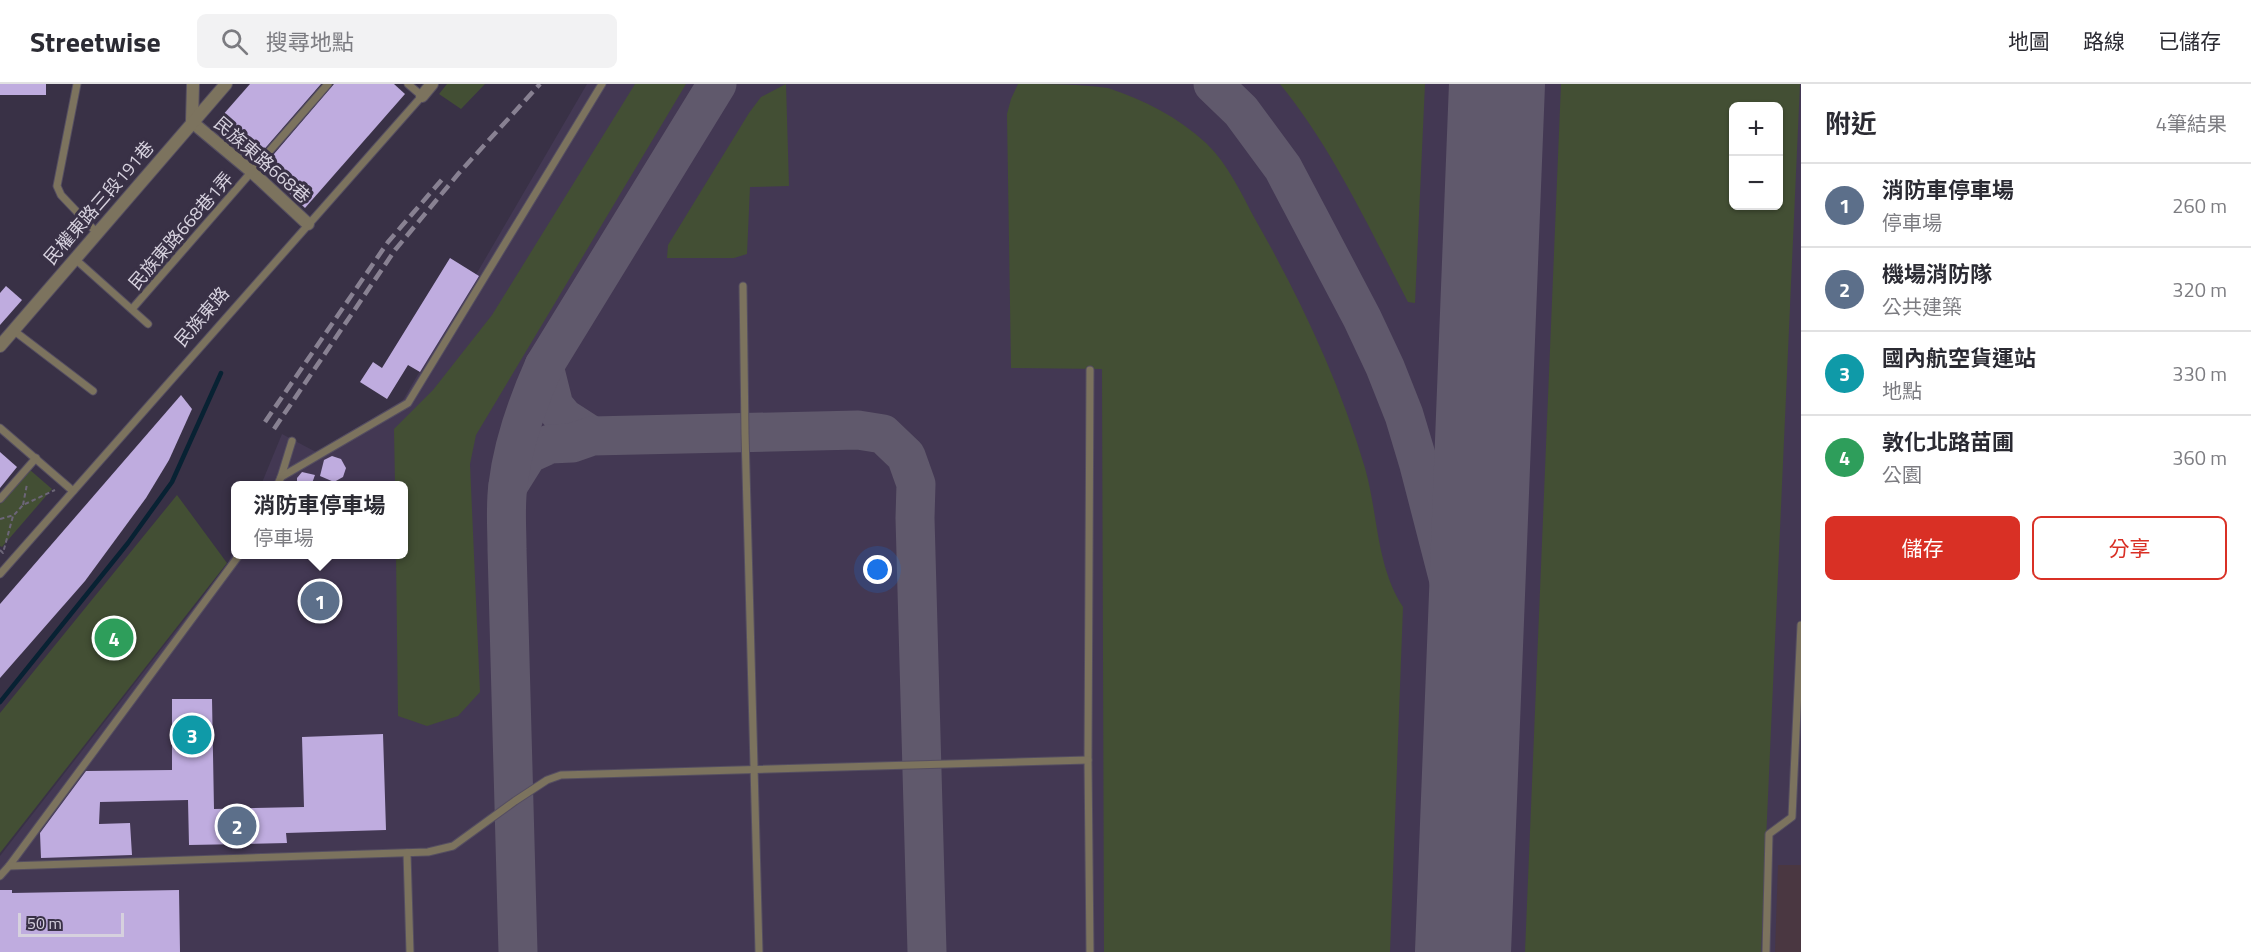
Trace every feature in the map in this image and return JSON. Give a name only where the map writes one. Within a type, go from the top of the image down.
[{"type":"street","points":[[192,122],[193,84]]},
{"type":"street","name":"民權東路三段191巷","points":[[0,346],[226,84]]},
{"type":"street","name":"民族東路","points":[[422,96],[432,84]]},
{"type":"street","name":"民族東路668巷","points":[[192,122],[252,172],[308,224]]},
{"type":"lane","points":[[77,84],[57,186],[61,195],[97,233]]},
{"type":"lane","name":"民族東路668巷1弄","points":[[132,309],[328,84]]},
{"type":"lane","points":[[408,84],[422,96]]},
{"type":"lane","points":[[281,477],[408,403],[602,84]]},
{"type":"lane","name":"民族東路","points":[[0,574],[422,96]]},
{"type":"lane","points":[[74,258],[148,324]]},
{"type":"lane","points":[[743,286],[759,952]]},
{"type":"lane","points":[[13,330],[93,391]]},
{"type":"lane","points":[[1090,370],[1088,760],[1090,952]]},
{"type":"lane","points":[[0,428],[73,491]]},
{"type":"lane","points":[[279,481],[292,441]]},
{"type":"lane","points":[[0,499],[36,459]]},
{"type":"lane","points":[[0,876],[237,559]]},
{"type":"lane","points":[[1766,952],[1769,834],[1792,818],[1801,625]]},
{"type":"lane","points":[[9,866],[428,852],[453,846],[547,780],[561,776],[1088,760]]},
{"type":"lane","points":[[407,852],[410,952]]},
{"type":"path","points":[[0,550],[3,553],[14,515],[23,505],[60,488]]},
{"type":"path","points":[[0,519],[14,515]]},
{"type":"shaded area","points":[[587,84],[1801,84],[1801,952],[0,952],[0,856],[227,565],[231,556],[231,559],[408,559],[408,481],[263,481],[282,434],[316,452],[403,400]]},
{"type":"shaded area","points":[[1778,865],[1801,865],[1801,952],[1775,952]]},
{"type":"green space","points":[[447,84],[485,84],[461,109],[439,94]]},
{"type":"green space","points":[[635,84],[686,84],[476,435],[470,464],[480,692],[458,716],[427,726],[398,716],[396,559],[408,559],[408,481],[395,481],[394,429],[433,390],[492,315]]},
{"type":"green space","points":[[786,84],[789,186],[750,187],[747,254],[734,258],[667,258],[668,245],[749,113],[761,97]]},
{"type":"green space","points":[[1018,84],[1108,88],[1160,110],[1184,125],[1206,143],[1221,160],[1239,189],[1288,279],[1331,371],[1365,468],[1388,574],[1403,607],[1390,952],[1104,952],[1102,369],[1011,368],[1007,114]]},
{"type":"green space","points":[[1280,84],[1425,84],[1415,303],[1408,302],[1334,162]]},
{"type":"green space","points":[[1561,84],[1800,84],[1761,952],[1525,952]]},
{"type":"green space","points":[[30,470],[52,489],[2,547],[0,546],[0,504]]},
{"type":"green space","points":[[177,495],[227,563],[0,853],[0,713]]},
{"type":"building","points":[[0,84],[46,84],[46,95],[0,95]]},
{"type":"building","points":[[250,84],[321,84],[254,161],[214,125]]},
{"type":"building","points":[[334,84],[394,84],[405,94],[305,208],[262,168]]},
{"type":"building","points":[[450,258],[479,276],[420,372],[408,365],[387,399],[360,382],[373,362],[382,368]]},
{"type":"building","points":[[6,286],[22,300],[0,325],[0,293]]},
{"type":"building","points":[[181,395],[192,409],[169,460],[146,498],[85,581],[0,678],[0,604]]},
{"type":"building","points":[[0,452],[17,467],[0,488]]},
{"type":"building","points":[[332,456],[341,459],[346,468],[343,477],[332,481],[320,476],[324,460]]},
{"type":"building","points":[[302,472],[315,475],[313,481],[297,481]]},
{"type":"building","points":[[172,699],[212,699],[214,809],[304,807],[302,737],[383,734],[386,830],[286,833],[287,843],[189,845],[188,800],[100,802],[99,824],[130,823],[132,855],[41,858],[40,833],[86,771],[172,770]]},
{"type":"building","points":[[0,890],[12,890],[12,893],[179,890],[180,952],[0,952]]},
{"type":"waterway","points":[[0,702],[128,543],[172,482],[221,373]]},
{"type":"taxiway","points":[[518,952],[506,517],[513,454],[526,409],[544,366],[717,84]]},
{"type":"taxiway","points":[[1213,84],[1241,111],[1283,168],[1362,318],[1385,367],[1404,415],[1419,465],[1450,585],[1461,671],[1469,805],[1460,952]]},
{"type":"taxiway","points":[[544,366],[554,406],[564,418],[592,436]]},
{"type":"taxiway","points":[[508,486],[528,454],[550,444],[572,443],[592,436],[858,430],[883,434],[906,456],[916,484],[927,952]]},
{"type":"runway","points":[[1463,952],[1497,84]]},
{"type":"railway","points":[[274,429],[395,250],[459,173],[540,84]]},
{"type":"railway","points":[[265,422],[388,242],[445,176]]},
{"type":"place","name":"消防車停車場","points":[[320,601]]},
{"type":"place","name":"敦化北路苗圃","points":[[114,638]]},
{"type":"place","name":"國內航空貨運站","points":[[192,735]]},
{"type":"place","name":"機場消防隊","points":[[237,826]]}]
